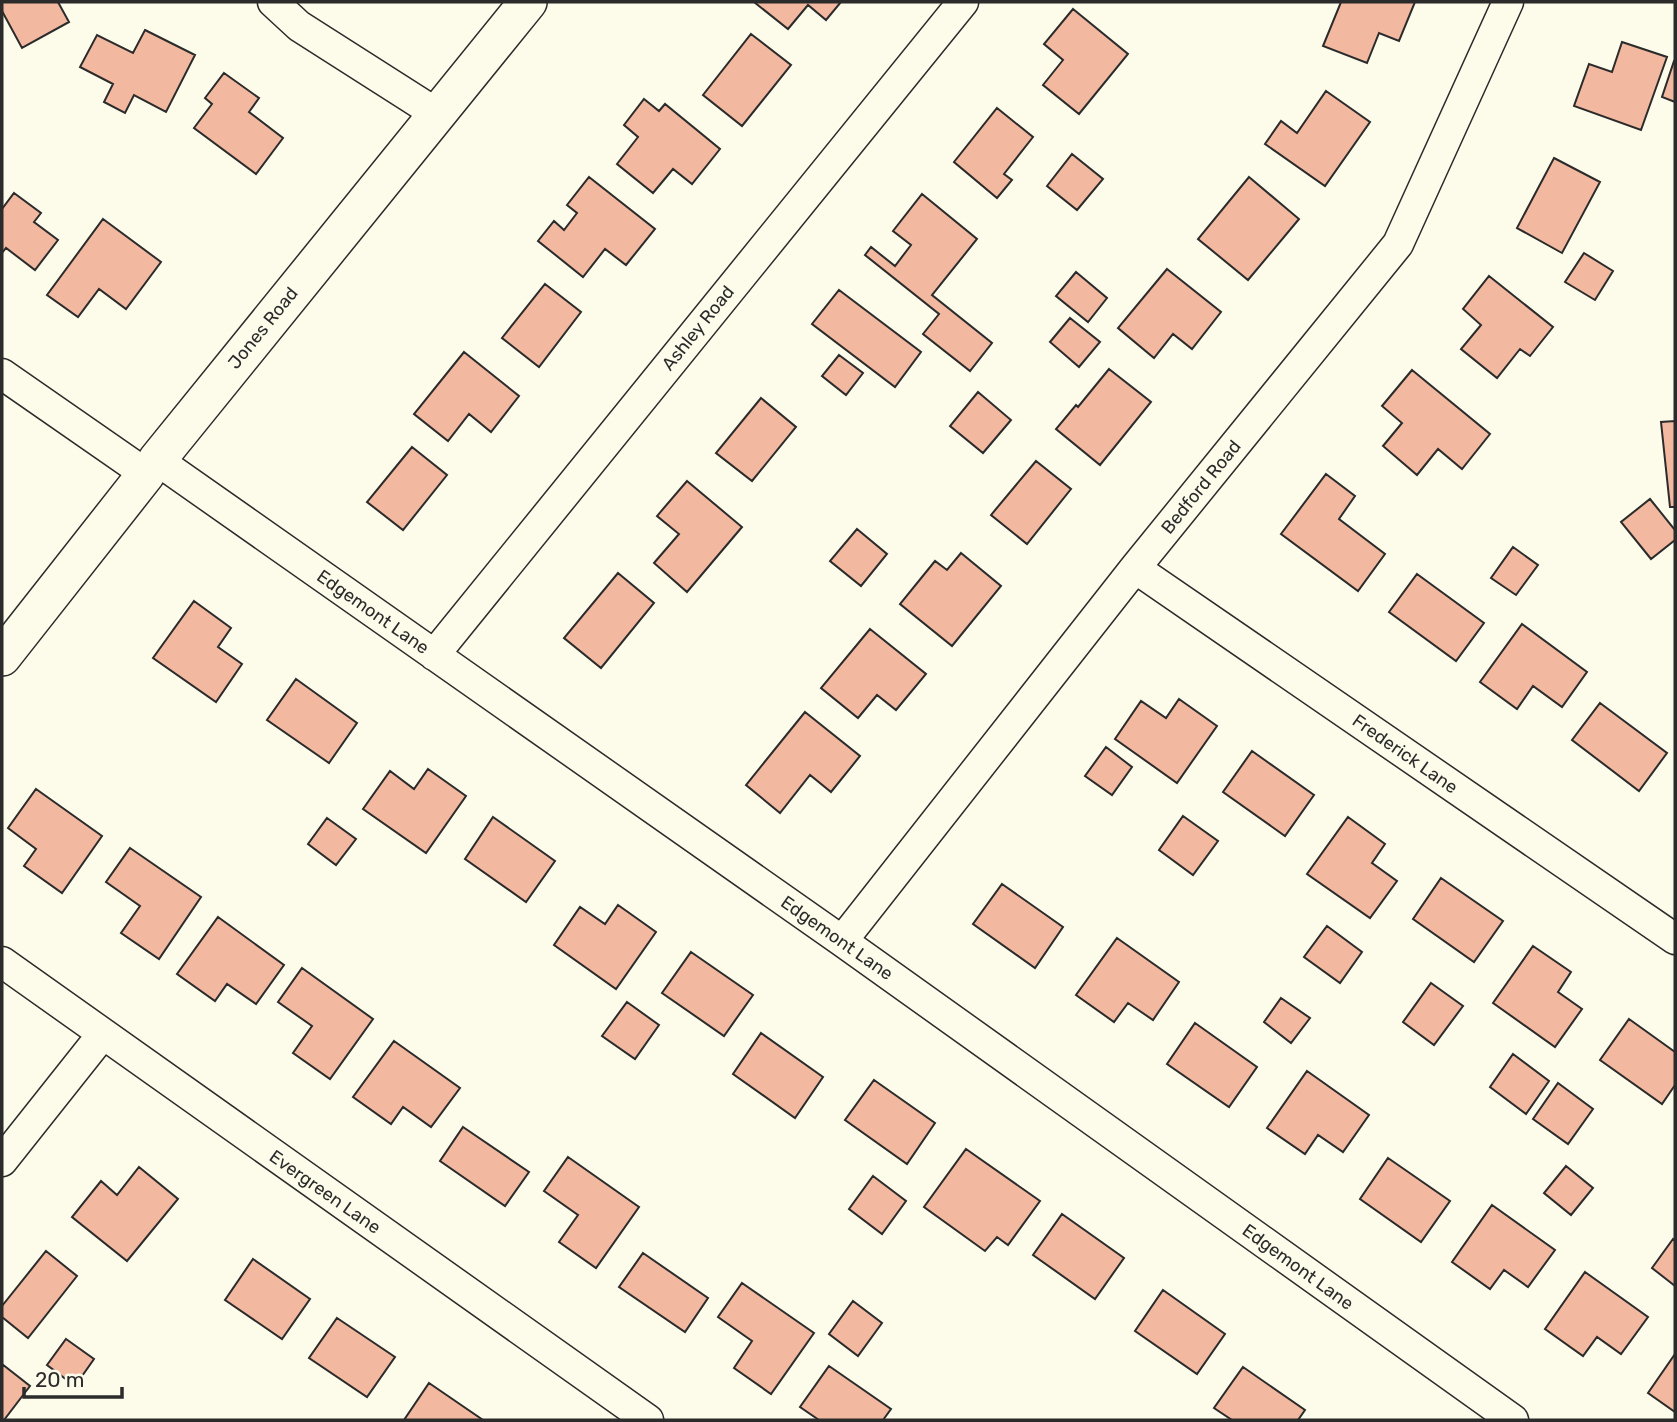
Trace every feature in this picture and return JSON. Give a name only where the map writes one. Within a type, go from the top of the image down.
[{"type":"street","points":[[273,2],[299,26],[437,114]]},
{"type":"street","name":"Jones Road","points":[[2,657],[151,467],[528,2]]},
{"type":"street","name":"Ashley Road","points":[[434,655],[963,2]]},
{"type":"street","name":"Bedford Road","points":[[842,941],[1135,568],[1398,244],[1508,2]]},
{"type":"street","name":"Edgemont Lane","points":[[2,374],[151,467],[434,655],[842,941],[1513,1420]]},
{"type":"street","name":"Frederick Lane","points":[[1135,568],[1675,940]]},
{"type":"street","name":"Evergreen Lane","points":[[2,962],[648,1420]]},
{"type":"street","points":[[2,1161],[102,1035]]},
{"type":"building","points":[[2,2],[58,2],[69,22],[22,48],[2,11]]},
{"type":"building","points":[[754,2],[841,2],[826,20],[808,5],[788,29]]},
{"type":"building","points":[[1341,2],[1415,2],[1399,41],[1379,33],[1367,63],[1323,46]]},
{"type":"building","points":[[1073,9],[1128,54],[1079,114],[1043,85],[1063,60],[1044,44]]},
{"type":"building","points":[[145,30],[195,55],[166,112],[134,95],[125,113],[104,102],[113,84],[80,67],[97,35],[133,53]]},
{"type":"building","points":[[751,34],[791,65],[742,126],[703,95]]},
{"type":"building","points":[[1622,42],[1667,57],[1641,130],[1574,106],[1589,64],[1612,72]]},
{"type":"building","points":[[1675,61],[1675,102],[1662,97]]},
{"type":"building","points":[[224,73],[259,98],[249,112],[283,138],[256,174],[194,128],[212,104],[205,98]]},
{"type":"building","points":[[1326,91],[1370,122],[1325,186],[1265,144],[1281,121],[1297,133]]},
{"type":"building","points":[[644,99],[659,111],[665,104],[720,149],[692,184],[673,169],[653,193],[617,164],[638,137],[624,125]]},
{"type":"building","points":[[997,108],[1033,137],[1004,174],[1012,180],[997,198],[954,162]]},
{"type":"building","points":[[1072,154],[1103,179],[1077,210],[1047,186]]},
{"type":"building","points":[[1554,158],[1600,182],[1562,253],[1517,228]]},
{"type":"building","points":[[589,177],[655,229],[626,265],[605,249],[583,277],[538,241],[554,221],[564,230],[577,213],[567,205]]},
{"type":"building","points":[[1249,177],[1299,219],[1248,280],[1198,239]]},
{"type":"building","points":[[14,193],[41,213],[34,222],[58,240],[35,270],[6,248],[2,253],[2,209]]},
{"type":"building","points":[[922,194],[977,239],[932,295],[992,343],[970,371],[923,334],[939,314],[865,255],[871,247],[895,266],[911,245],[893,231]]},
{"type":"building","points":[[103,219],[161,262],[126,309],[99,289],[78,317],[47,295]]},
{"type":"building","points":[[1584,253],[1613,271],[1595,300],[1565,282]]},
{"type":"building","points":[[1167,269],[1221,312],[1192,349],[1173,334],[1154,358],[1118,328]]},
{"type":"building","points":[[1076,272],[1107,298],[1088,322],[1056,296]]},
{"type":"building","points":[[1489,276],[1553,327],[1530,356],[1520,349],[1497,378],[1461,349],[1481,325],[1463,309]]},
{"type":"building","points":[[545,284],[581,312],[539,367],[502,338]]},
{"type":"building","points":[[839,290],[921,352],[895,387],[812,324]]},
{"type":"building","points":[[1070,318],[1100,342],[1079,367],[1050,342]]},
{"type":"building","points":[[464,352],[519,396],[491,432],[469,414],[448,441],[414,414]]},
{"type":"building","points":[[839,355],[863,373],[846,395],[822,376]]},
{"type":"building","points":[[1109,369],[1151,402],[1100,465],[1056,429]]},
{"type":"building","points":[[1412,370],[1490,434],[1462,469],[1438,449],[1417,475],[1383,446],[1402,423],[1382,406]]},
{"type":"building","points":[[978,392],[1011,420],[983,453],[950,426]]},
{"type":"building","points":[[761,398],[796,427],[752,481],[716,453]]},
{"type":"building","points":[[1675,421],[1675,507],[1670,507],[1661,422]]},
{"type":"building","points":[[412,447],[447,475],[403,530],[367,502]]},
{"type":"building","points":[[1036,461],[1071,489],[1027,544],[991,515]]},
{"type":"building","points":[[1326,474],[1355,496],[1339,519],[1385,554],[1358,591],[1281,534]]},
{"type":"building","points":[[687,481],[742,527],[687,592],[654,563],[679,534],[657,516]]},
{"type":"building","points":[[1650,499],[1675,530],[1675,540],[1651,559],[1621,522]]},
{"type":"building","points":[[857,529],[887,554],[861,586],[830,561]]},
{"type":"building","points":[[1513,547],[1538,565],[1516,595],[1491,578]]},
{"type":"building","points":[[961,553],[1001,586],[952,646],[900,604],[935,561],[947,570]]},
{"type":"building","points":[[618,573],[654,603],[601,668],[564,638]]},
{"type":"building","points":[[1417,574],[1484,623],[1456,661],[1389,612]]},
{"type":"building","points":[[194,601],[231,628],[218,647],[242,664],[216,702],[153,658]]},
{"type":"building","points":[[1522,624],[1587,672],[1562,707],[1533,686],[1517,709],[1480,682]]},
{"type":"building","points":[[870,629],[926,674],[896,710],[877,695],[858,718],[821,688]]},
{"type":"building","points":[[296,679],[357,723],[329,763],[267,720]]},
{"type":"building","points":[[1179,699],[1217,726],[1177,783],[1115,739],[1141,701],[1166,718]]},
{"type":"building","points":[[1600,703],[1667,753],[1639,791],[1572,740]]},
{"type":"building","points":[[805,712],[860,756],[831,792],[810,775],[780,813],[746,785]]},
{"type":"building","points":[[1106,747],[1132,767],[1112,795],[1085,776]]},
{"type":"building","points":[[1252,751],[1314,795],[1285,836],[1223,792]]},
{"type":"building","points":[[428,769],[466,796],[426,853],[363,809],[390,771],[414,789]]},
{"type":"building","points":[[36,789],[102,836],[62,893],[24,866],[36,849],[8,828]]},
{"type":"building","points":[[1183,816],[1218,841],[1193,875],[1159,850]]},
{"type":"building","points":[[493,817],[555,861],[526,902],[465,859]]},
{"type":"building","points":[[1348,817],[1385,844],[1372,863],[1397,881],[1370,918],[1307,874]]},
{"type":"building","points":[[327,818],[356,839],[336,865],[308,844]]},
{"type":"building","points":[[130,848],[201,897],[159,959],[121,933],[140,906],[106,882]]},
{"type":"building","points":[[1441,878],[1503,921],[1474,962],[1413,919]]},
{"type":"building","points":[[1002,884],[1063,927],[1035,968],[973,924]]},
{"type":"building","points":[[618,905],[656,932],[616,989],[554,945],[580,907],[605,924]]},
{"type":"building","points":[[218,917],[284,965],[256,1004],[227,984],[215,1001],[177,974]]},
{"type":"building","points":[[1327,926],[1362,952],[1340,983],[1304,957]]},
{"type":"building","points":[[1117,938],[1179,982],[1153,1020],[1128,1003],[1114,1022],[1076,995]]},
{"type":"building","points":[[1533,946],[1571,972],[1558,992],[1582,1009],[1555,1047],[1493,1003]]},
{"type":"building","points":[[691,952],[753,995],[724,1036],[662,993]]},
{"type":"building","points":[[302,968],[373,1019],[330,1079],[293,1053],[312,1026],[278,1002]]},
{"type":"building","points":[[1431,983],[1463,1006],[1434,1045],[1403,1022]]},
{"type":"building","points":[[1281,998],[1310,1018],[1291,1043],[1264,1022]]},
{"type":"building","points":[[627,1002],[659,1025],[635,1059],[602,1036]]},
{"type":"building","points":[[1629,1019],[1675,1052],[1675,1085],[1662,1104],[1600,1060]]},
{"type":"building","points":[[1195,1023],[1257,1067],[1229,1107],[1167,1064]]},
{"type":"building","points":[[761,1033],[823,1077],[795,1118],[733,1074]]},
{"type":"building","points":[[394,1041],[460,1088],[431,1127],[403,1107],[391,1124],[353,1097]]},
{"type":"building","points":[[1513,1054],[1549,1081],[1526,1114],[1490,1087]]},
{"type":"building","points":[[1307,1071],[1369,1115],[1343,1152],[1318,1135],[1305,1154],[1267,1128]]},
{"type":"building","points":[[874,1080],[935,1123],[907,1164],[845,1120]]},
{"type":"building","points":[[1558,1083],[1593,1109],[1568,1144],[1533,1119]]},
{"type":"building","points":[[463,1127],[529,1172],[505,1206],[440,1161]]},
{"type":"building","points":[[966,1149],[1040,1201],[1008,1245],[997,1237],[985,1251],[924,1207]]},
{"type":"building","points":[[568,1157],[639,1207],[596,1268],[559,1242],[578,1215],[544,1191]]},
{"type":"building","points":[[1388,1158],[1450,1201],[1421,1242],[1360,1199]]},
{"type":"building","points":[[1566,1166],[1593,1188],[1571,1215],[1544,1193]]},
{"type":"building","points":[[139,1167],[178,1199],[127,1261],[72,1217],[101,1181],[117,1195]]},
{"type":"building","points":[[873,1176],[906,1201],[882,1234],[849,1209]]},
{"type":"building","points":[[1492,1205],[1555,1250],[1528,1287],[1504,1270],[1490,1289],[1452,1262]]},
{"type":"building","points":[[1062,1214],[1124,1258],[1095,1299],[1033,1255]]},
{"type":"building","points":[[1673,1239],[1675,1241],[1675,1286],[1652,1268]]},
{"type":"building","points":[[46,1251],[77,1276],[28,1338],[2,1317],[2,1306]]},
{"type":"building","points":[[643,1253],[708,1298],[685,1332],[619,1287]]},
{"type":"building","points":[[253,1259],[310,1299],[282,1339],[225,1300]]},
{"type":"building","points":[[1585,1272],[1648,1317],[1621,1354],[1597,1337],[1583,1356],[1545,1329]]},
{"type":"building","points":[[742,1283],[814,1333],[771,1394],[734,1368],[752,1341],[718,1317]]},
{"type":"building","points":[[1163,1290],[1225,1334],[1197,1374],[1135,1331]]},
{"type":"building","points":[[853,1301],[882,1323],[858,1356],[829,1334]]},
{"type":"building","points":[[337,1318],[395,1357],[367,1397],[309,1358]]},
{"type":"building","points":[[66,1339],[94,1359],[75,1386],[47,1365]]},
{"type":"building","points":[[1675,1354],[1675,1412],[1648,1393]]},
{"type":"building","points":[[2,1364],[30,1386],[4,1420],[2,1420]]},
{"type":"building","points":[[829,1366],[891,1409],[883,1420],[819,1420],[800,1407]]},
{"type":"building","points":[[1243,1367],[1305,1410],[1298,1420],[1232,1420],[1214,1408]]},
{"type":"building","points":[[429,1383],[483,1420],[404,1420]]}]
